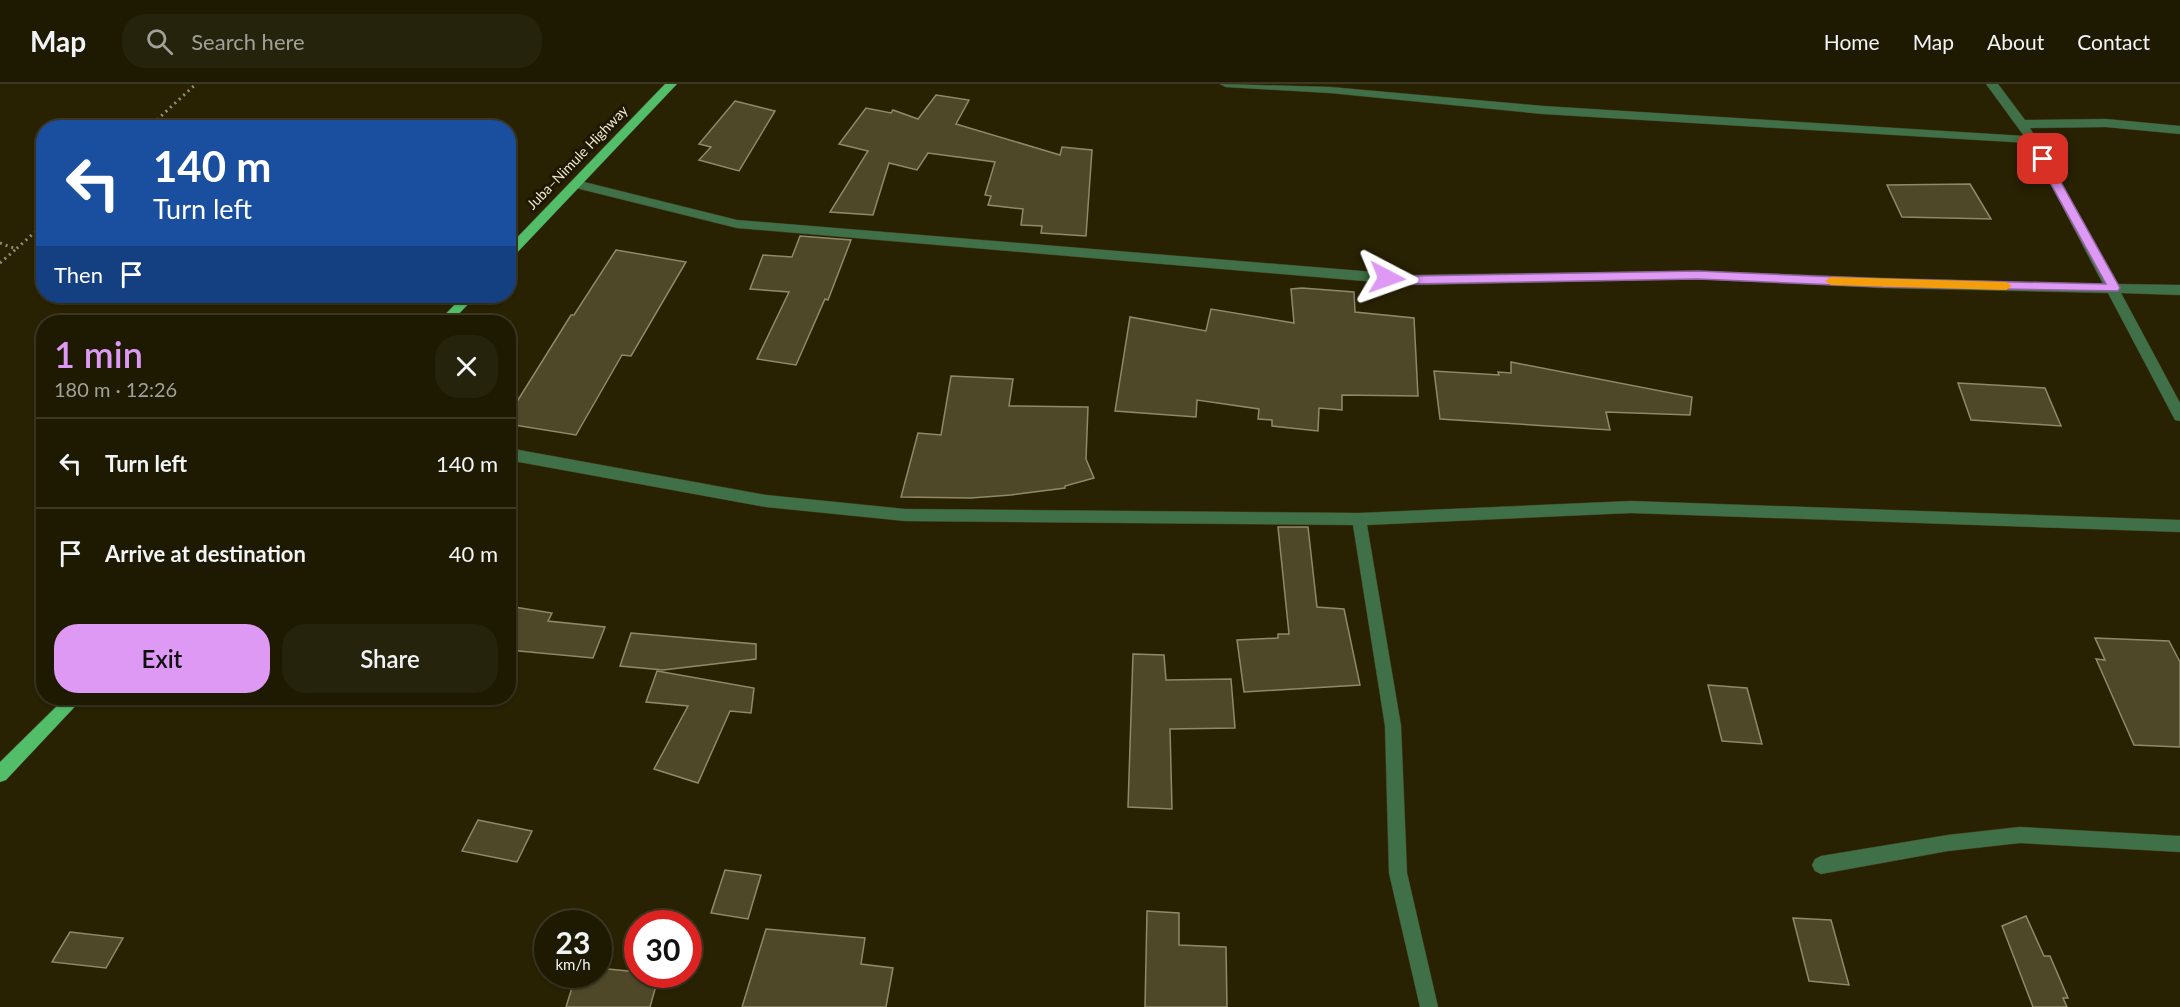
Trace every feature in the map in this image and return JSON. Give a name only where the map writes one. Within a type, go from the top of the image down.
[{"type":"main road","name":"Juba–Nimule Highway","points":[[516,247],[671,84]]},
{"type":"main road","points":[[451,315],[463,303]]},
{"type":"main road","points":[[0,774],[68,705]]},
{"type":"street","points":[[1226,84],[1330,90],[1543,110],[2033,140]]},
{"type":"street","points":[[1992,84],[2033,140],[2114,288],[2180,416]]},
{"type":"street","points":[[2023,124],[2106,123],[2180,130]]},
{"type":"street","points":[[576,184],[738,224],[1411,280],[1698,275],[1884,283],[2180,290]]},
{"type":"street","points":[[516,455],[766,501],[905,515],[1359,519],[1631,507],[2180,526]]},
{"type":"street","points":[[1359,519],[1392,726],[1398,873],[1429,1007]]},
{"type":"street","points":[[1821,865],[1948,843],[2020,835],[2180,844]]},
{"type":"path","points":[[157,120],[196,84]]},
{"type":"path","points":[[0,263],[36,231]]},
{"type":"path","points":[[0,243],[16,249]]},
{"type":"building","points":[[936,95],[969,100],[956,124],[1060,155],[1062,147],[1092,150],[1086,236],[1041,233],[1042,226],[1021,225],[1023,209],[988,205],[991,196],[985,195],[995,162],[928,153],[917,170],[889,163],[873,215],[830,212],[868,151],[839,144],[866,108],[891,113],[893,110],[918,119]]},
{"type":"building","points":[[735,101],[775,111],[739,171],[699,160],[711,147],[699,144]]},
{"type":"building","points":[[1970,184],[1991,219],[1902,217],[1887,185]]},
{"type":"building","points":[[800,236],[851,240],[828,300],[825,299],[796,365],[757,359],[789,292],[750,289],[763,255],[792,257]]},
{"type":"building","points":[[616,250],[686,262],[631,356],[622,355],[576,435],[516,425],[516,403],[571,315],[574,315]]},
{"type":"building","points":[[1291,289],[1354,292],[1355,312],[1414,318],[1418,396],[1342,395],[1342,410],[1319,408],[1318,431],[1272,426],[1272,420],[1258,419],[1259,409],[1197,400],[1196,417],[1115,411],[1130,317],[1206,331],[1211,309],[1294,323]]},
{"type":"building","points":[[1511,362],[1692,397],[1690,415],[1606,412],[1610,430],[1440,419],[1434,371],[1499,375],[1498,372],[1511,373]]},
{"type":"building","points":[[951,376],[1013,379],[1009,406],[1088,407],[1086,459],[1094,478],[1065,486],[1065,488],[1011,495],[971,498],[901,497],[918,433],[941,435]]},
{"type":"building","points":[[1958,383],[2045,388],[2061,426],[1971,420]]},
{"type":"building","points":[[1278,527],[1308,527],[1317,607],[1344,609],[1360,685],[1244,692],[1237,640],[1278,638],[1278,634],[1289,634]]},
{"type":"building","points":[[516,607],[552,613],[548,621],[605,627],[593,658],[516,651]]},
{"type":"building","points":[[631,633],[756,644],[756,659],[663,670],[620,666]]},
{"type":"building","points":[[2095,638],[2169,641],[2180,662],[2180,747],[2134,745],[2096,659],[2105,660]]},
{"type":"building","points":[[1133,654],[1164,655],[1166,680],[1231,679],[1235,728],[1170,729],[1172,809],[1128,807]]},
{"type":"building","points":[[657,671],[754,688],[751,713],[730,711],[698,783],[654,769],[688,706],[646,702]]},
{"type":"building","points":[[1708,685],[1747,688],[1762,744],[1722,741]]},
{"type":"building","points":[[478,820],[532,831],[517,862],[462,851]]},
{"type":"building","points":[[725,870],[761,875],[748,919],[711,913]]},
{"type":"building","points":[[1147,911],[1179,913],[1179,945],[1226,947],[1227,1007],[1145,1007]]},
{"type":"building","points":[[2026,916],[2044,956],[2050,956],[2068,998],[2063,998],[2067,1007],[2033,1007],[2002,926]]},
{"type":"building","points":[[1793,918],[1831,920],[1849,985],[1809,981]]},
{"type":"building","points":[[766,929],[865,938],[861,964],[893,968],[886,1007],[742,1007]]},
{"type":"building","points":[[70,932],[123,938],[106,968],[52,962]]},
{"type":"building","points":[[612,969],[624,971],[624,988],[655,988],[650,1007],[566,1007],[572,988],[612,988]]},
{"type":"slow traffic","points":[[1831,281],[2006,286]]},
{"type":"route","points":[[1387,278],[1411,280],[1698,275],[1884,283],[2114,288],[2043,159]]}]
